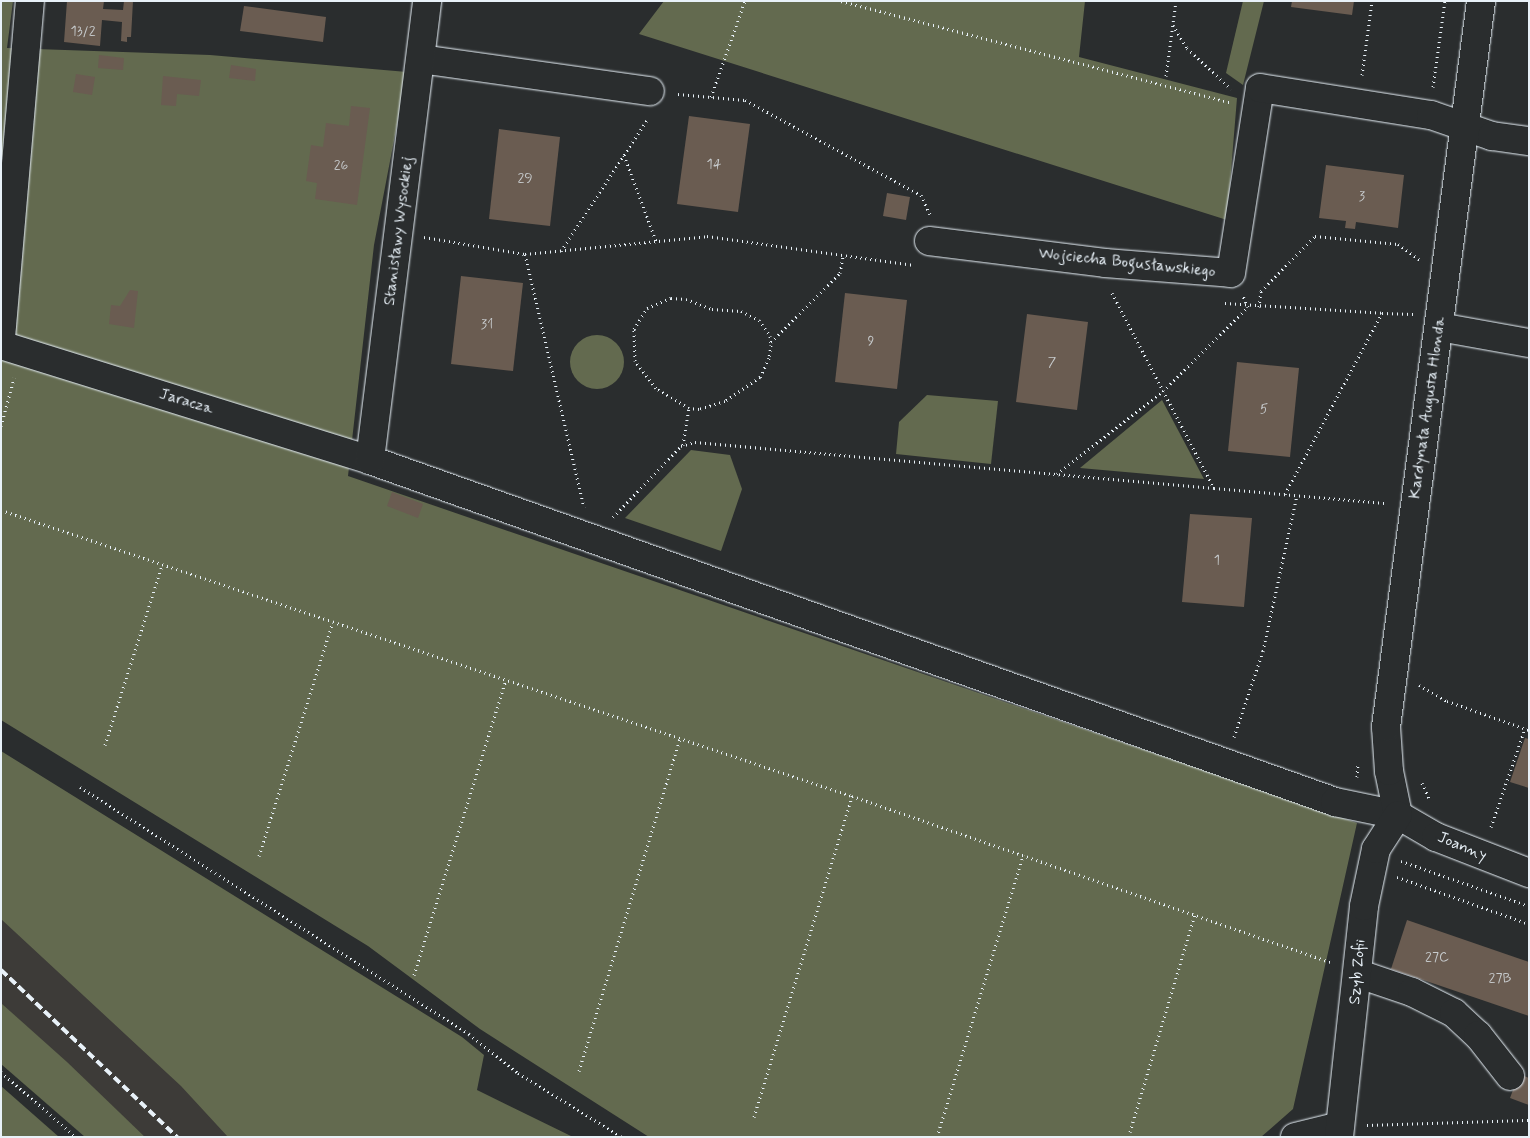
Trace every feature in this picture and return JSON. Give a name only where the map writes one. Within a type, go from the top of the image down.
[{"type":"street","points":[[8,345],[30,1]]},
{"type":"street","name":"Stanisławy Wysockiej","points":[[370,460],[427,1]]},
{"type":"street","name":"Kardynała Augusta Hlonda","points":[[1398,815],[1389,771],[1386,727],[1439,327],[1463,126],[1481,1]]},
{"type":"street","points":[[421,59],[650,91]]},
{"type":"street","name":"Wojciecha Bogusławskiego","points":[[929,241],[1105,263],[1231,273],[1260,88],[1431,115],[1492,136],[1529,141]]},
{"type":"street","points":[[1439,327],[1529,343]]},
{"type":"street","name":"Jaracza","points":[[8,345],[370,460],[1326,799],[1398,815]]},
{"type":"street","name":"Joanny","points":[[1398,815],[1436,836],[1529,873]]},
{"type":"street","name":"Szyb Zofii","points":[[1340,1131],[1364,906],[1376,849],[1398,815]]},
{"type":"street","points":[[1358,974],[1412,992],[1454,1013],[1478,1035],[1510,1076]]},
{"type":"street","points":[[1296,1137],[1340,1131]]},
{"type":"path","points":[[711,97],[745,1]]},
{"type":"path","points":[[841,1],[1257,109]]},
{"type":"path","points":[[1166,76],[1176,1]]},
{"type":"path","points":[[1359,103],[1372,1]]},
{"type":"path","points":[[1431,115],[1445,1]]},
{"type":"path","points":[[1173,25],[1187,48],[1209,71],[1257,109]]},
{"type":"path","points":[[399,233],[525,254],[561,251],[707,236],[925,267],[930,217],[921,195],[745,100],[650,91],[649,116],[561,251]]},
{"type":"path","points":[[624,154],[656,241]]},
{"type":"path","points":[[1260,307],[1261,291],[1315,236],[1398,244],[1422,261],[1424,252]]},
{"type":"path","points":[[525,254],[585,514]]},
{"type":"path","points":[[770,342],[840,273],[843,256]]},
{"type":"path","points":[[1231,273],[1248,307]]},
{"type":"path","points":[[1121,291],[1111,290],[1214,488]]},
{"type":"path","points":[[679,298],[712,310],[750,314],[766,328],[770,342],[766,368],[747,388],[713,407],[689,408],[656,388],[635,361],[634,329],[647,308],[665,299],[679,298]]},
{"type":"path","points":[[1222,303],[1248,307],[1416,314]]},
{"type":"path","points":[[1057,474],[1163,391],[1248,307]]},
{"type":"path","points":[[1285,494],[1382,313]]},
{"type":"path","points":[[1,426],[8,345]]},
{"type":"path","points":[[683,445],[689,408]]},
{"type":"path","points":[[609,522],[683,445],[695,442],[1390,504]]},
{"type":"path","points":[[1234,738],[1263,651],[1297,495]]},
{"type":"path","points":[[1,510],[852,796],[1195,914],[1358,974]]},
{"type":"path","points":[[105,745],[162,565]]},
{"type":"path","points":[[259,856],[333,622]]},
{"type":"path","points":[[1418,692],[1420,676]]},
{"type":"path","points":[[414,975],[506,680]]},
{"type":"path","points":[[1419,685],[1447,701],[1527,729],[1488,835]]},
{"type":"path","points":[[579,1071],[680,738]]},
{"type":"path","points":[[1420,778],[1430,800],[1438,806]]},
{"type":"path","points":[[80,787],[469,1034],[518,1073],[622,1137]]},
{"type":"path","points":[[754,1118],[852,796]]},
{"type":"path","points":[[937,1137],[1024,855]]},
{"type":"path","points":[[1130,1132],[1195,914]]},
{"type":"path","points":[[1,1072],[76,1137]]},
{"type":"path","points":[[1340,1131],[1529,1120]]},
{"type":"shaded area","points":[[1,863],[277,1137],[145,1137],[1,1003]]},
{"type":"green space","points":[[1,1],[13,1],[7,48],[210,55],[407,72],[374,245],[348,476],[1357,823],[1293,1109],[1261,1137],[649,1137],[480,1029],[368,946],[1,720]]},
{"type":"green space","points":[[664,1],[1085,1],[1079,57],[1237,98],[1227,220],[639,34]]},
{"type":"green space","points":[[1243,1],[1264,1],[1243,85],[1226,73]]},
{"type":"green space","points":[[592,335],[602,335],[612,339],[620,347],[624,362],[620,377],[612,385],[602,389],[592,389],[582,385],[574,377],[570,367],[570,357],[574,347],[582,339]]},
{"type":"green space","points":[[927,395],[998,401],[991,464],[896,454],[899,422]]},
{"type":"green space","points":[[1162,400],[1204,479],[1080,468]]},
{"type":"green space","points":[[691,450],[730,455],[742,489],[721,551],[625,518]]},
{"type":"green space","points":[[1,751],[462,1037],[484,1055],[477,1090],[573,1137],[228,1137],[181,1086],[1,919]]},
{"type":"green space","points":[[1,1003],[67,1062],[145,1137],[85,1137],[1,1064]]},
{"type":"green space","points":[[1,1086],[59,1137],[1,1137]]},
{"type":"building","points":[[67,1],[104,1],[103,9],[123,10],[124,1],[133,1],[131,37],[127,37],[127,42],[121,41],[122,22],[102,20],[100,46],[64,42]]},
{"type":"building","points":[[1292,1],[1354,1],[1352,15],[1291,7]]},
{"type":"building","points":[[244,6],[326,17],[323,42],[240,31]]},
{"type":"building","points":[[99,55],[124,58],[123,70],[98,68]]},
{"type":"building","points":[[231,65],[256,69],[255,81],[229,78]]},
{"type":"building","points":[[76,74],[95,77],[92,95],[73,92]]},
{"type":"building","points":[[163,76],[201,80],[199,96],[177,94],[176,106],[161,105]]},
{"type":"building","points":[[351,106],[370,108],[357,205],[315,199],[317,183],[306,181],[311,145],[323,147],[326,123],[349,126]]},
{"type":"building","points":[[689,116],[750,124],[738,212],[677,204]]},
{"type":"building","points":[[499,129],[560,137],[550,226],[489,219]]},
{"type":"building","points":[[1326,165],[1404,175],[1398,228],[1356,222],[1355,229],[1345,228],[1346,221],[1319,218]]},
{"type":"building","points":[[887,193],[910,197],[906,220],[883,216]]},
{"type":"building","points":[[461,276],[523,283],[513,371],[451,364]]},
{"type":"building","points":[[130,290],[138,291],[134,328],[109,324],[111,305],[120,306]]},
{"type":"building","points":[[845,293],[907,300],[897,389],[835,382]]},
{"type":"building","points":[[1027,314],[1088,322],[1077,410],[1016,402]]},
{"type":"building","points":[[1237,362],[1299,368],[1290,457],[1228,451]]},
{"type":"building","points":[[392,492],[423,504],[418,518],[387,506]]},
{"type":"building","points":[[1190,514],[1252,518],[1244,607],[1182,602]]},
{"type":"building","points":[[1525,738],[1529,739],[1529,788],[1510,782]]},
{"type":"building","points":[[1407,920],[1529,962],[1529,1016],[1391,969]]},
{"type":"building","points":[[1519,1074],[1529,1078],[1529,1105],[1510,1098]]},
{"type":"railway","points":[[1,970],[177,1137]]}]
